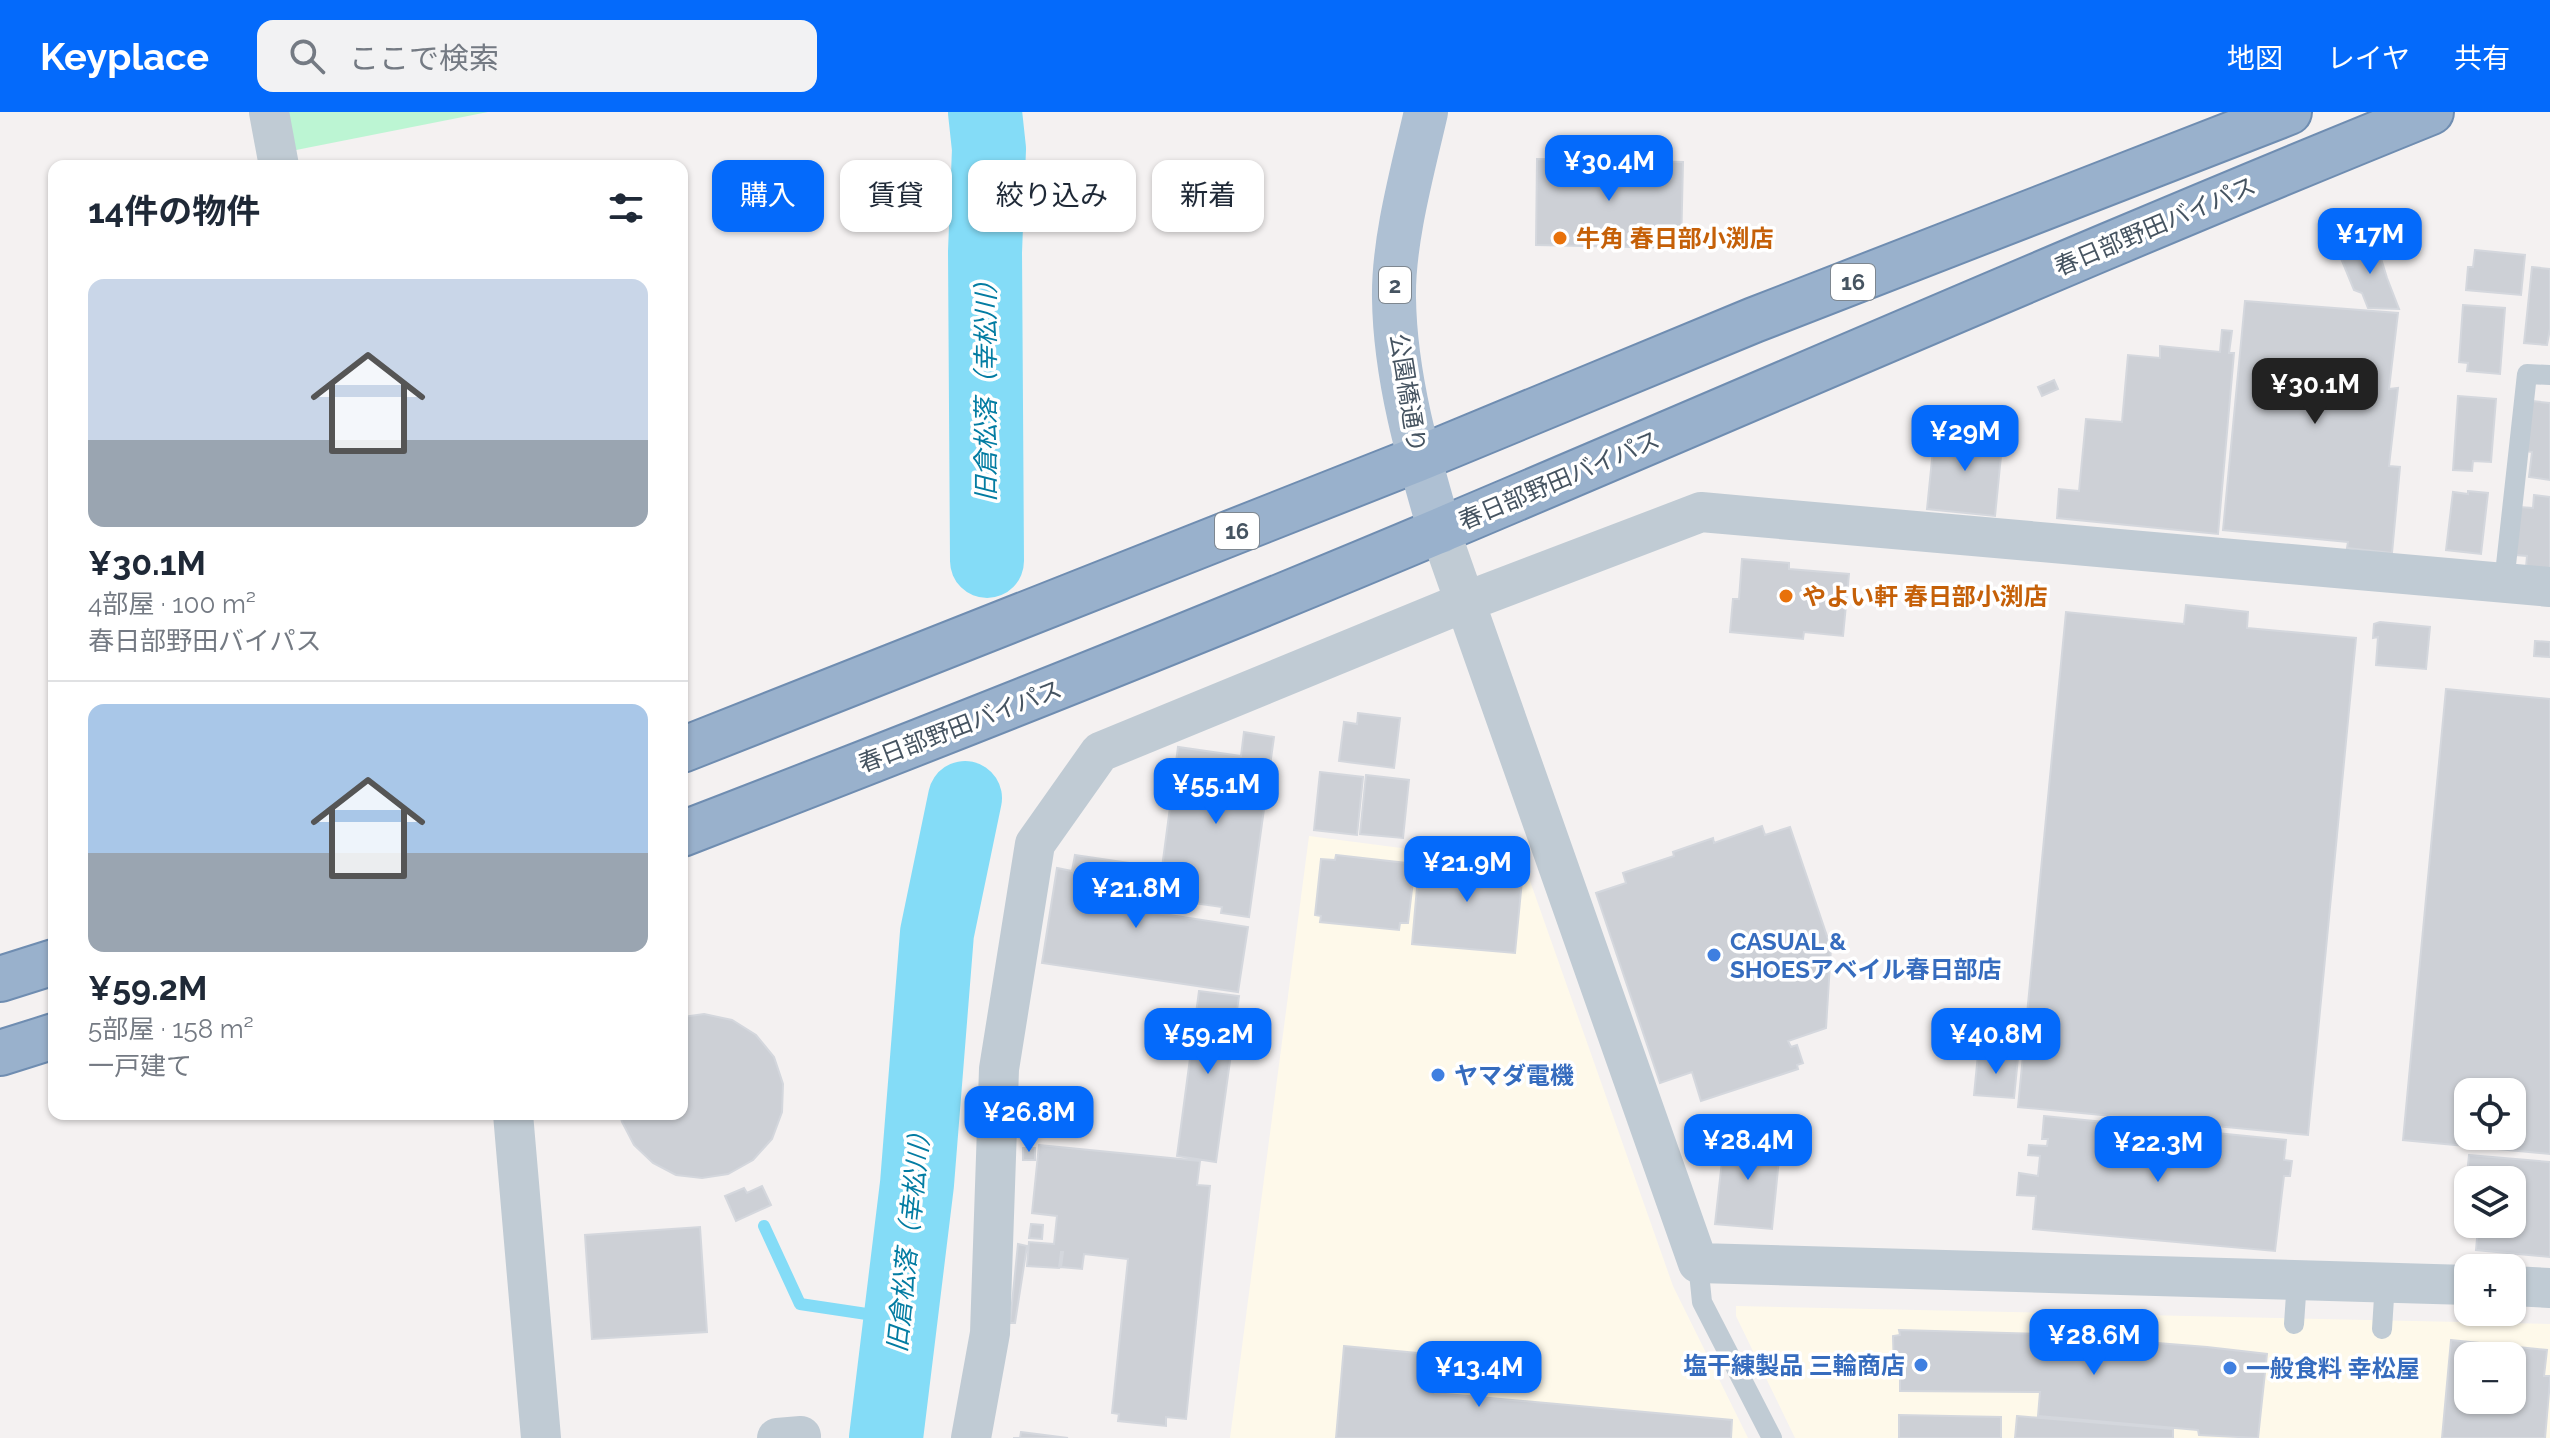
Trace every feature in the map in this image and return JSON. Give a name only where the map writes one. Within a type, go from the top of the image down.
[{"type":"highway","name":"16","points":[[2211,143],[2273,112]]},
{"type":"highway","name":"16","points":[[688,748],[1418,459],[1754,320],[2289,112]]},
{"type":"highway","name":"春日部野田バイパス","points":[[688,832],[1080,679],[1440,531],[2212,201],[2431,112]]},
{"type":"highway","points":[[0,979],[48,964]]},
{"type":"highway","points":[[0,1053],[48,1038]]},
{"type":"main road","name":"公園橋通り","points":[[1426,112],[1400,235],[1394,297],[1400,363],[1418,459],[1440,531]]},
{"type":"street","points":[[269,112],[278,160]]},
{"type":"street","points":[[971,1438],[990,1333],[999,1069],[1035,844],[1100,752],[1465,602],[1701,512],[2550,587]]},
{"type":"street","points":[[1440,531],[1698,1263],[2454,1284]]},
{"type":"street","points":[[514,1120],[541,1438]]},
{"type":"street","points":[[2526,1287],[2550,1288]]},
{"type":"lane","points":[[2504,583],[2527,374],[2550,375]]},
{"type":"lane","points":[[1698,1263],[1702,1302],[1772,1438]]},
{"type":"lane","points":[[2294,1324],[2297,1280]]},
{"type":"lane","points":[[2382,1329],[2385,1282]]},
{"type":"shaded area","name":"ヤマダ電機","points":[[1309,836],[1524,864],[1673,1286],[1748,1438],[1230,1438]]},
{"type":"shaded area","points":[[1736,1306],[2454,1322],[2454,1326],[2550,1324],[2550,1438],[1795,1438],[1736,1316]]},
{"type":"green space","points":[[279,112],[488,112],[286,152]]},
{"type":"building","points":[[1537,159],[1683,162],[1681,248],[1536,245]]},
{"type":"building","points":[[2375,239],[2399,309],[2368,308],[2362,293],[2354,290],[2340,256]]},
{"type":"building","points":[[2475,250],[2525,255],[2521,295],[2466,290],[2468,267],[2473,267]]},
{"type":"building","points":[[2532,267],[2550,269],[2547,345],[2524,343]]},
{"type":"building","points":[[2245,301],[2398,313],[2389,389],[2398,388],[2389,466],[2400,467],[2392,553],[2347,548],[2348,542],[2223,530]]},
{"type":"building","points":[[2463,305],[2505,308],[2500,374],[2467,371],[2468,363],[2459,362]]},
{"type":"building","points":[[2222,330],[2232,331],[2229,353],[2234,353],[2218,534],[2057,518],[2059,489],[2079,491],[2086,419],[2122,422],[2128,355],[2160,358],[2160,346],[2220,352]]},
{"type":"building","points":[[2054,380],[2058,389],[2042,396],[2038,387]]},
{"type":"building","points":[[2458,396],[2496,399],[2491,462],[2473,461],[2472,471],[2453,470]]},
{"type":"building","points":[[2532,401],[2550,403],[2550,480],[2529,477],[2532,452],[2525,451]]},
{"type":"building","points":[[1935,430],[2003,436],[1995,516],[1927,509]]},
{"type":"building","points":[[2468,491],[2488,493],[2481,554],[2446,550],[2453,492],[2468,494]]},
{"type":"building","points":[[2534,495],[2550,497],[2550,569],[2526,567],[2527,556],[2516,555],[2520,507],[2533,508]]},
{"type":"building","points":[[1742,559],[1789,563],[1789,569],[1849,574],[1843,636],[1804,632],[1803,639],[1730,632],[1733,599],[1739,599]]},
{"type":"building","points":[[2186,605],[2248,612],[2247,628],[2356,638],[2308,1135],[2018,1107],[2066,612],[2184,624]]},
{"type":"building","points":[[2374,624],[2430,627],[2426,669],[2376,665],[2378,637],[2373,638]]},
{"type":"building","points":[[2535,641],[2550,642],[2550,657],[2534,656]]},
{"type":"building","points":[[2446,689],[2550,699],[2550,1154],[2508,1150],[2526,1150],[2526,1078],[2454,1078],[2454,1145],[2403,1140]]},
{"type":"building","points":[[1358,713],[1400,718],[1394,768],[1339,761],[1344,722],[1357,724]]},
{"type":"building","points":[[1244,732],[1274,737],[1249,917],[1221,913],[1222,907],[1158,898],[1178,747],[1241,756]]},
{"type":"building","points":[[1320,772],[1363,777],[1357,835],[1314,830]]},
{"type":"building","points":[[1366,775],[1409,780],[1403,838],[1360,834]]},
{"type":"building","points":[[1762,826],[1765,835],[1790,827],[1831,948],[1826,1028],[1788,1041],[1791,1047],[1797,1045],[1803,1063],[1797,1065],[1798,1069],[1701,1101],[1692,1072],[1660,1083],[1596,893],[1626,883],[1623,873],[1674,856],[1673,852],[1713,838],[1714,843]]},
{"type":"building","points":[[1420,854],[1515,863],[1515,869],[1523,870],[1515,953],[1412,944]]},
{"type":"building","points":[[1075,855],[1157,867],[1150,912],[1248,927],[1238,992],[1042,963],[1057,868],[1072,871]]},
{"type":"building","points":[[1336,855],[1415,864],[1408,923],[1400,923],[1399,930],[1320,922],[1321,916],[1315,915],[1321,859],[1335,860]]},
{"type":"building","points":[[1199,991],[1239,996],[1216,1162],[1177,1156]]},
{"type":"building","points":[[704,1014],[732,1020],[756,1035],[774,1057],[783,1084],[782,1112],[772,1139],[753,1160],[728,1174],[702,1178],[676,1175],[653,1163],[634,1145],[622,1122],[688,1120],[688,1016]]},
{"type":"building","points":[[1978,1054],[2018,1058],[2014,1098],[1974,1095]]},
{"type":"building","points":[[2044,1116],[2286,1140],[2284,1160],[2292,1161],[2290,1176],[2284,1176],[2275,1251],[2033,1229],[2036,1196],[2017,1195],[2019,1173],[2038,1176],[2040,1156],[2028,1155],[2029,1145],[2047,1146],[2048,1139],[2042,1139]]},
{"type":"building","points":[[1725,1134],[1781,1139],[1772,1229],[1715,1224]]},
{"type":"building","points":[[1039,1145],[1200,1161],[1197,1185],[1210,1186],[1186,1419],[1166,1417],[1166,1426],[1118,1421],[1119,1414],[1112,1413],[1128,1259],[1084,1254],[1082,1269],[1061,1267],[1061,1252],[1059,1268],[1027,1266],[1029,1242],[1054,1244],[1057,1216],[1032,1213]]},
{"type":"building","points":[[1023,1148],[1035,1148],[1035,1160],[1023,1160]]},
{"type":"building","points":[[2469,1155],[2550,1162],[2550,1257],[2476,1250],[2477,1238],[2526,1238],[2526,1166],[2468,1166]]},
{"type":"building","points":[[762,1186],[771,1205],[736,1221],[725,1196],[744,1188],[747,1193]]},
{"type":"building","points":[[1031,1224],[1043,1225],[1042,1239],[1029,1238]]},
{"type":"building","points":[[700,1227],[707,1332],[592,1339],[585,1235]]},
{"type":"building","points":[[1018,1244],[1027,1246],[1015,1323],[1010,1323]]},
{"type":"building","points":[[1899,1330],[2045,1334],[2267,1354],[2258,1438],[2199,1435],[2198,1430],[2038,1416],[2040,1392],[1900,1391],[1900,1372],[1894,1372],[1893,1336],[1900,1335]]},
{"type":"building","points":[[2451,1340],[2470,1342],[2454,1342],[2454,1414],[2526,1414],[2526,1348],[2547,1350],[2544,1376],[2550,1376],[2550,1381],[2545,1438],[2442,1438]]},
{"type":"building","points":[[1344,1346],[1438,1355],[1435,1393],[1732,1420],[1731,1438],[1336,1438]]},
{"type":"building","points":[[1899,1415],[2001,1417],[2001,1438],[1899,1438]]},
{"type":"building","points":[[2017,1416],[2173,1429],[2173,1438],[2015,1438]]},
{"type":"building","points":[[1021,1432],[1068,1438],[1020,1438]]},
{"type":"waterway","name":"旧倉松落（幸松川）","points":[[985,112],[989,149],[985,252],[987,561]]},
{"type":"waterway","name":"旧倉松落（幸松川）","points":[[886,1438],[917,1184],[937,933],[965,798]]},
{"type":"waterway","points":[[764,1226],[800,1304],[900,1319]]},
{"type":"place","name":"牛角 春日部小渕店","points":[[1560,238]]},
{"type":"place","name":"やよい軒 春日部小渕店","points":[[1786,596]]},
{"type":"place","name":"CASUAL & SHOESアベイル春日部店","points":[[1714,955]]},
{"type":"place","name":"ヤマダ電機","points":[[1438,1075]]},
{"type":"place","name":"塩干練製品 三輪商店","points":[[1921,1365]]},
{"type":"place","name":"一般食料 幸松屋","points":[[2230,1368]]}]
